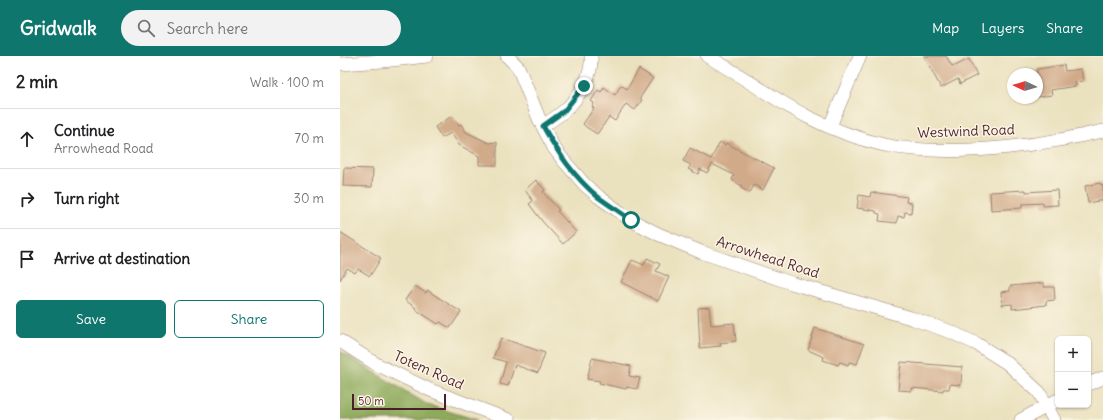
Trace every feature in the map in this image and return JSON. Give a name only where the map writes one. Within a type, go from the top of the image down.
[{"type":"street","points":[[340,64],[427,56]]},
{"type":"street","name":"Arrowhead Road","points":[[508,56],[518,62],[543,126],[554,148],[574,174],[599,197],[631,220],[658,234],[701,252],[791,283],[911,318],[951,332],[978,344],[1007,363],[1052,403],[1054,420]]},
{"type":"street","points":[[543,126],[564,111],[584,86],[590,72],[591,56]]},
{"type":"street","name":"Westwind Road","points":[[707,56],[808,117],[854,137],[884,145],[952,150],[983,149],[1028,144],[1103,131]]},
{"type":"street","points":[[830,126],[860,56]]},
{"type":"street","name":"Totem Road","points":[[340,342],[376,364],[430,390],[509,420]]},
{"type":"street","points":[[1091,383],[1103,378]]},
{"type":"street","points":[[1021,420],[1052,403]]},
{"type":"green space","points":[[340,351],[428,405],[477,420],[340,420]]},
{"type":"building","points":[[924,56],[946,56],[952,66],[969,59],[977,75],[960,84],[958,79],[941,88]]},
{"type":"building","points":[[1064,65],[1065,71],[1081,69],[1083,81],[1075,82],[1076,86],[1051,90],[1052,95],[1043,96],[1043,68]]},
{"type":"building","points":[[639,69],[653,78],[640,98],[642,100],[635,110],[626,104],[615,121],[609,117],[597,134],[586,127],[583,124],[594,108],[592,107],[594,103],[591,101],[598,90],[601,92],[604,87],[615,95],[621,85],[627,89]]},
{"type":"building","points":[[452,116],[459,125],[461,124],[466,132],[489,143],[497,142],[497,165],[479,165],[479,156],[459,145],[451,133],[442,138],[435,127]]},
{"type":"building","points":[[720,142],[725,145],[726,143],[774,168],[763,190],[754,185],[750,193],[741,188],[742,186],[732,180],[734,175],[712,164],[707,173],[700,169],[698,174],[688,169],[691,165],[683,161],[690,148],[711,159]]},
{"type":"building","points":[[344,168],[373,169],[372,187],[343,186]]},
{"type":"building","points":[[536,180],[545,190],[543,192],[559,210],[557,211],[576,232],[563,244],[529,204],[533,201],[525,190]]},
{"type":"building","points":[[1100,183],[1103,185],[1103,200],[1088,203],[1085,186]]},
{"type":"building","points":[[1026,190],[1026,192],[1057,190],[1058,205],[1043,206],[1043,203],[1022,204],[1022,208],[991,210],[990,192]]},
{"type":"building","points":[[871,192],[907,197],[906,202],[912,203],[911,213],[905,212],[904,217],[898,216],[897,223],[879,221],[880,214],[876,213],[876,211],[857,208],[859,195],[870,197]]},
{"type":"building","points":[[340,232],[381,258],[370,276],[358,269],[355,273],[347,268],[340,280]]},
{"type":"building","points":[[647,258],[660,264],[656,271],[669,277],[658,301],[621,282],[632,260],[644,265]]},
{"type":"building","points":[[1044,283],[1044,287],[1054,287],[1055,300],[1046,301],[1046,305],[1012,309],[1012,304],[1002,305],[1001,292],[1010,291],[1010,286]]},
{"type":"building","points":[[415,286],[426,293],[427,290],[461,312],[450,328],[440,322],[438,324],[415,309],[416,308],[405,300]]},
{"type":"building","points":[[709,307],[711,325],[734,323],[736,341],[720,343],[721,346],[700,348],[698,308]]},
{"type":"building","points":[[815,328],[864,344],[857,364],[849,362],[848,365],[840,362],[838,365],[823,360],[824,357],[808,350]]},
{"type":"building","points":[[501,338],[545,353],[538,373],[515,365],[508,386],[500,384],[506,362],[493,358]]},
{"type":"building","points":[[592,358],[631,366],[629,376],[640,378],[637,389],[627,387],[626,389],[599,383],[600,381],[587,379]]},
{"type":"building","points":[[901,362],[962,367],[961,385],[950,384],[949,389],[943,389],[943,391],[912,388],[912,391],[898,390]]},
{"type":"route","points":[[584,86],[564,111],[543,126],[554,148],[574,174],[599,197],[631,220]]}]
